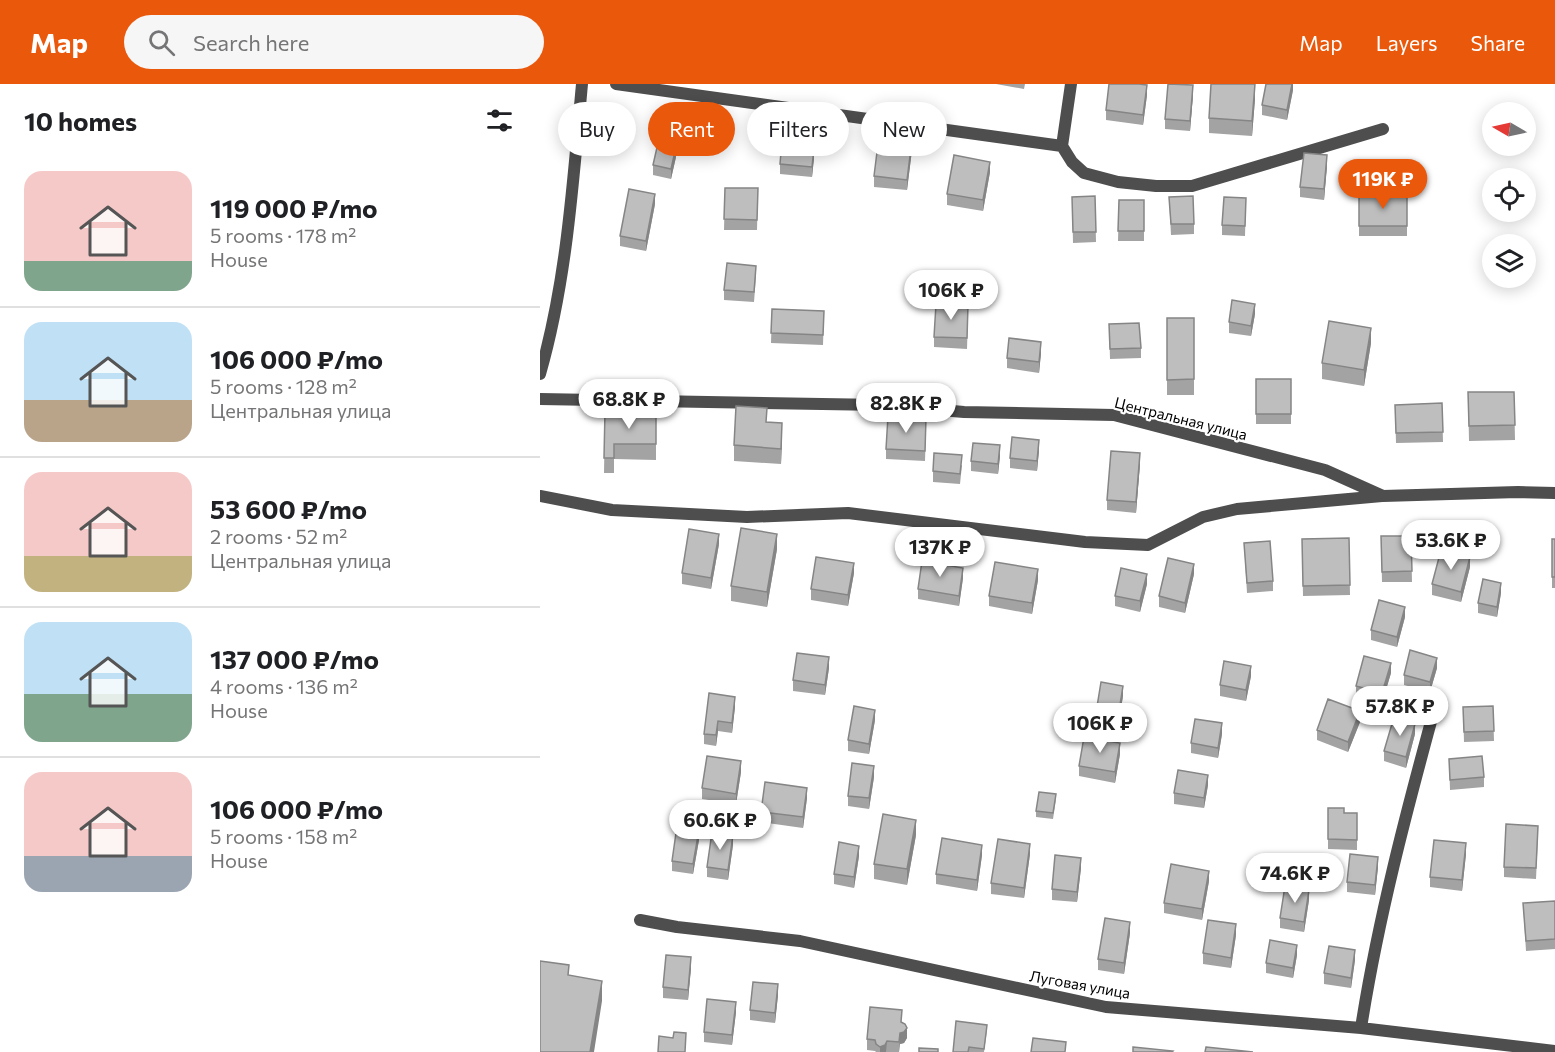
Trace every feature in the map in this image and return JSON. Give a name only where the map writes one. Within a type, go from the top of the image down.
[{"type":"street","points":[[540,374],[548,345],[568,233],[582,84]]},
{"type":"street","points":[[616,84],[1062,146]]},
{"type":"street","points":[[1071,84],[1062,146],[1072,162],[1084,173],[1118,182],[1156,186],[1192,186],[1383,129]]},
{"type":"street","name":"Центральная улица","points":[[540,399],[882,405],[964,412],[1114,415],[1325,470],[1383,496],[1555,493]]},
{"type":"street","points":[[540,496],[612,510],[747,518],[848,513],[1085,542],[1148,545],[1203,517],[1237,509],[1383,496]]},
{"type":"street","points":[[1360,1028],[1371,964],[1398,848],[1435,707]]},
{"type":"street","name":"Луговая улица","points":[[640,920],[677,927],[800,941],[1106,1007],[1360,1028],[1555,1051]]},
{"type":"building","points":[[1109,84],[1147,85],[1143,115],[1106,110]]},
{"type":"building","points":[[1168,84],[1193,85],[1190,121],[1165,119]]},
{"type":"building","points":[[1211,84],[1255,84],[1252,121],[1209,118]]},
{"type":"building","points":[[1266,84],[1292,84],[1287,110],[1262,105]]},
{"type":"building","points":[[1304,153],[1327,155],[1324,189],[1300,187]]},
{"type":"building","points":[[954,155],[990,162],[983,200],[947,194]]},
{"type":"building","points":[[655,156],[674,156],[671,169],[653,165]]},
{"type":"building","points":[[781,156],[813,156],[812,167],[780,164]]},
{"type":"building","points":[[876,156],[910,156],[907,180],[874,176]]},
{"type":"building","points":[[725,188],[758,188],[757,220],[724,219]]},
{"type":"building","points":[[629,189],[655,194],[646,241],[620,236]]},
{"type":"building","points":[[1359,194],[1407,194],[1407,226],[1359,226]]},
{"type":"building","points":[[1095,196],[1096,232],[1073,232],[1072,197]]},
{"type":"building","points":[[1193,196],[1194,224],[1171,224],[1169,197]]},
{"type":"building","points":[[1224,197],[1246,198],[1245,226],[1222,225]]},
{"type":"building","points":[[1119,200],[1144,200],[1144,231],[1118,231]]},
{"type":"building","points":[[727,263],[756,266],[754,292],[724,290]]},
{"type":"building","points":[[1232,300],[1255,304],[1251,326],[1229,322]]},
{"type":"building","points":[[936,304],[968,305],[967,338],[934,337]]},
{"type":"building","points":[[772,309],[824,311],[823,335],[771,333]]},
{"type":"building","points":[[1167,318],[1194,318],[1194,379],[1167,380]]},
{"type":"building","points":[[1329,321],[1371,328],[1364,370],[1322,363]]},
{"type":"building","points":[[1139,323],[1141,348],[1110,349],[1109,324]]},
{"type":"building","points":[[1009,338],[1041,342],[1039,362],[1007,358]]},
{"type":"building","points":[[1256,379],[1291,379],[1291,414],[1256,414]]},
{"type":"building","points":[[1468,392],[1514,392],[1515,425],[1469,426]]},
{"type":"building","points":[[1442,403],[1443,432],[1396,433],[1395,405]]},
{"type":"building","points":[[736,406],[767,408],[766,422],[782,423],[781,449],[734,445]]},
{"type":"building","points":[[605,411],[656,412],[656,444],[614,444],[614,458],[604,458]]},
{"type":"building","points":[[888,416],[926,418],[925,451],[886,449]]},
{"type":"building","points":[[1012,437],[1039,440],[1037,461],[1010,458]]},
{"type":"building","points":[[973,443],[1000,445],[998,464],[971,461]]},
{"type":"building","points":[[1111,451],[1140,453],[1136,502],[1107,500]]},
{"type":"building","points":[[934,453],[962,455],[960,474],[933,471]]},
{"type":"building","points":[[741,528],[777,534],[767,592],[731,586]]},
{"type":"building","points":[[689,529],[719,534],[711,578],[682,573]]},
{"type":"building","points":[[1381,536],[1411,536],[1412,571],[1382,572]]},
{"type":"building","points":[[1349,538],[1350,585],[1303,586],[1302,539]]},
{"type":"building","points":[[1552,539],[1555,539],[1555,577],[1552,577]]},
{"type":"building","points":[[1270,541],[1273,581],[1247,583],[1244,543]]},
{"type":"building","points":[[1441,550],[1470,557],[1461,592],[1432,584]]},
{"type":"building","points":[[816,557],[854,563],[848,595],[811,589]]},
{"type":"building","points":[[1168,558],[1194,564],[1185,603],[1159,596]]},
{"type":"building","points":[[922,561],[963,568],[959,596],[918,589]]},
{"type":"building","points":[[995,562],[1038,569],[1032,603],[989,596]]},
{"type":"building","points":[[1121,568],[1147,574],[1140,601],[1115,596]]},
{"type":"building","points":[[1483,579],[1501,583],[1497,607],[1478,603]]},
{"type":"building","points":[[1379,600],[1405,607],[1397,637],[1371,630]]},
{"type":"building","points":[[1410,650],[1437,658],[1430,682],[1404,675]]},
{"type":"building","points":[[797,653],[829,657],[825,685],[793,680]]},
{"type":"building","points":[[1364,656],[1391,663],[1382,693],[1356,686]]},
{"type":"building","points":[[1224,661],[1251,666],[1246,690],[1220,685]]},
{"type":"building","points":[[1101,682],[1123,686],[1118,717],[1096,713]]},
{"type":"building","points":[[709,693],[735,697],[732,723],[718,721],[716,735],[704,734]]},
{"type":"building","points":[[1328,699],[1360,711],[1348,742],[1317,730]]},
{"type":"building","points":[[854,706],[875,710],[869,744],[848,740]]},
{"type":"building","points":[[1493,706],[1494,731],[1464,732],[1463,707]]},
{"type":"building","points":[[1394,717],[1415,724],[1406,757],[1384,751]]},
{"type":"building","points":[[1195,719],[1222,723],[1218,748],[1191,743]]},
{"type":"building","points":[[1084,737],[1120,743],[1115,772],[1079,766]]},
{"type":"building","points":[[707,756],[741,761],[736,794],[702,788]]},
{"type":"building","points":[[1482,756],[1484,777],[1450,780],[1449,759]]},
{"type":"building","points":[[852,763],[874,766],[869,798],[848,796]]},
{"type":"building","points":[[1178,770],[1208,775],[1204,798],[1174,793]]},
{"type":"building","points":[[765,782],[807,788],[803,817],[761,812]]},
{"type":"building","points":[[1039,792],[1056,794],[1053,813],[1036,811]]},
{"type":"building","points":[[1328,808],[1344,808],[1344,813],[1357,813],[1357,840],[1328,839]]},
{"type":"building","points":[[883,814],[916,820],[907,869],[874,864]]},
{"type":"building","points":[[1506,824],[1538,826],[1536,868],[1504,867]]},
{"type":"building","points":[[677,826],[699,830],[693,864],[672,861]]},
{"type":"building","points":[[712,832],[733,835],[728,870],[707,867]]},
{"type":"building","points":[[942,838],[982,845],[977,880],[936,874]]},
{"type":"building","points":[[998,839],[1030,844],[1024,888],[991,883]]},
{"type":"building","points":[[1434,840],[1466,843],[1462,880],[1430,877]]},
{"type":"building","points":[[839,842],[859,846],[854,877],[834,874]]},
{"type":"building","points":[[1350,854],[1378,857],[1375,885],[1347,882]]},
{"type":"building","points":[[1055,855],[1081,858],[1077,892],[1052,889]]},
{"type":"building","points":[[1171,864],[1209,871],[1202,909],[1164,903]]},
{"type":"building","points":[[1285,886],[1309,890],[1304,922],[1280,918]]},
{"type":"building","points":[[1555,901],[1555,939],[1526,941],[1523,903]]},
{"type":"building","points":[[1105,918],[1130,922],[1124,963],[1098,959]]},
{"type":"building","points":[[1208,920],[1236,924],[1231,958],[1203,953]]},
{"type":"building","points":[[1270,940],[1297,945],[1293,968],[1266,963]]},
{"type":"building","points":[[1329,946],[1355,950],[1351,978],[1324,973]]},
{"type":"building","points":[[666,955],[691,957],[688,990],[663,987]]},
{"type":"building","points":[[540,961],[569,965],[568,975],[602,981],[590,1052],[540,1052]]},
{"type":"building","points":[[753,982],[778,984],[775,1013],[750,1010]]},
{"type":"building","points":[[707,999],[736,1002],[732,1035],[704,1032]]},
{"type":"building","points":[[870,1007],[902,1010],[901,1022],[907,1028],[900,1033],[899,1042],[887,1041],[880,1047],[875,1040],[867,1039]]},
{"type":"building","points":[[956,1021],[987,1025],[984,1049],[969,1047],[968,1052],[953,1052]]},
{"type":"building","points":[[674,1032],[686,1033],[685,1052],[658,1052],[659,1036],[673,1038]]},
{"type":"building","points":[[1033,1038],[1066,1042],[1065,1052],[1031,1052]]},
{"type":"building","points":[[1133,1047],[1173,1051],[1133,1052]]},
{"type":"building","points":[[1206,1047],[1253,1052],[1205,1052]]},
{"type":"building","points":[[919,1048],[938,1049],[938,1052],[919,1052]]}]
